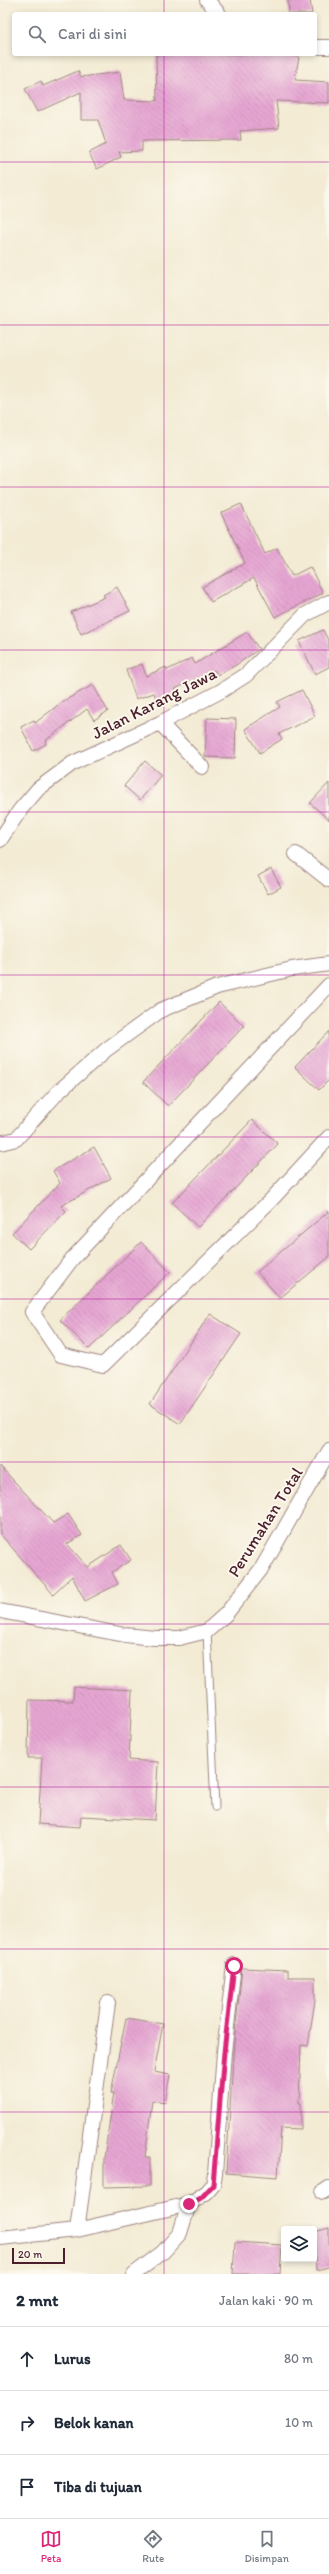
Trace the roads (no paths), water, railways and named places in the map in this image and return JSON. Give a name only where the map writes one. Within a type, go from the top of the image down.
[{"type":"street","points":[[207,0],[216,12]]},
{"type":"street","points":[[317,47],[329,47]]},
{"type":"street","name":"Jalan Karang Jawa","points":[[0,840],[20,810],[38,789],[73,763],[160,724],[222,691],[246,675],[305,615],[329,602]]},
{"type":"street","points":[[160,724],[202,767]]},
{"type":"street","points":[[296,854],[329,880]]},
{"type":"street","points":[[0,1143],[16,1138],[58,1092],[107,1049],[161,1010],[217,987],[292,969],[329,964]]},
{"type":"street","points":[[329,985],[72,1259],[32,1312],[60,1355],[102,1365],[271,1200],[329,1137]]},
{"type":"street","name":"Perumahan Total","points":[[0,1611],[125,1635],[155,1638],[180,1638],[207,1631],[226,1614],[262,1568],[329,1450]]},
{"type":"street","points":[[0,2238],[77,2230],[189,2204],[201,2198],[213,2185],[224,2052],[234,1966]]},
{"type":"street","points":[[77,2230],[108,2003]]},
{"type":"street","points":[[134,2274],[163,2252],[180,2232],[189,2204]]},
{"type":"lane","points":[[207,1631],[215,1807]]}]
